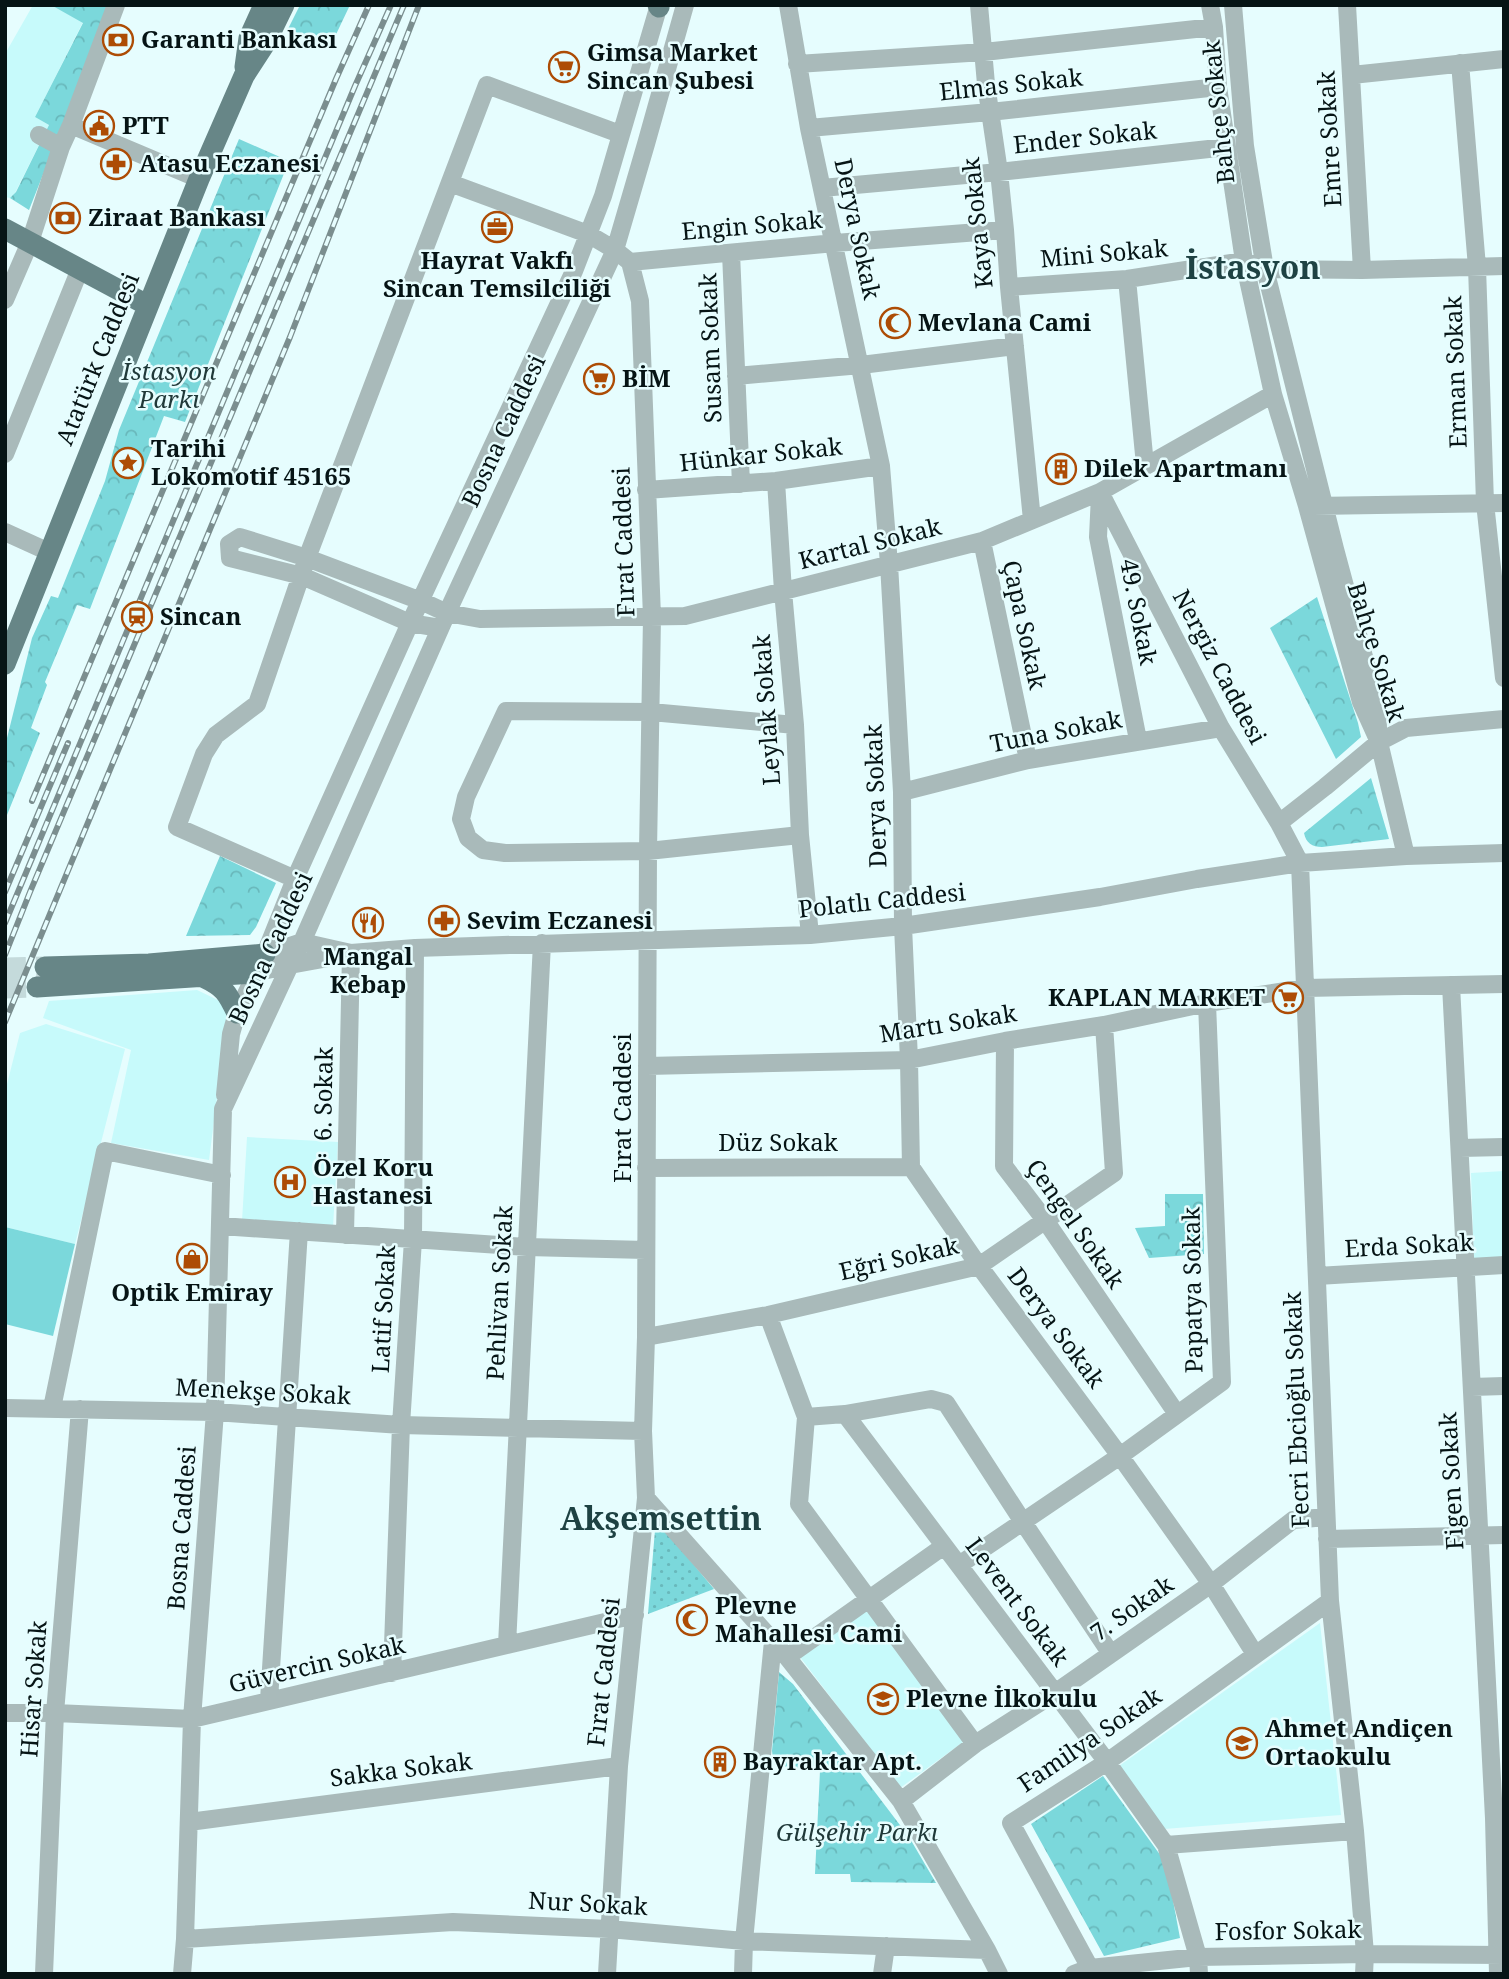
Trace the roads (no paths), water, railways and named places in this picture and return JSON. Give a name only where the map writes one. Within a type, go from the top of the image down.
[{"type":"main road","points":[[244,76],[250,38],[264,5]]},
{"type":"main road","points":[[244,76],[266,42],[284,5]]},
{"type":"main road","name":"Atatürk Caddesi","points":[[5,664],[147,305],[244,76]]},
{"type":"main road","points":[[5,229],[147,305]]},
{"type":"main road","points":[[45,967],[149,964],[265,954]]},
{"type":"main road","points":[[37,987],[254,973]]},
{"type":"main road","points":[[203,977],[219,985],[228,995],[237,1013]]},
{"type":"street","points":[[5,300],[30,242],[61,147],[116,5]]},
{"type":"street","name":"Bosna Caddesi","points":[[223,1109],[302,942],[443,620],[615,250],[685,5]]},
{"type":"street","name":"Derya Sokak","points":[[788,5],[809,128],[881,466],[902,792],[903,926],[911,1167],[979,1266],[1211,1584],[1255,1654]]},
{"type":"street","name":"Kaya Sokak","points":[[979,5],[989,112],[1005,230],[1032,520]]},
{"type":"street","name":"Bahçe Sokak","points":[[1210,5],[1218,87],[1244,261],[1273,394],[1316,506]]},
{"type":"street","name":"Bahçe Sokak","points":[[1233,5],[1245,146],[1265,269],[1362,702],[1379,742],[1406,856]]},
{"type":"street","name":"Emre Sokak","points":[[1347,5],[1362,270]]},
{"type":"street","name":"Bosna Caddesi","points":[[182,1974],[192,1719],[215,1412],[223,1109],[231,1034],[254,973],[265,954],[295,879],[410,623],[574,271],[603,196],[659,6]]},
{"type":"street","points":[[797,64],[984,51],[1214,27]]},
{"type":"street","points":[[1352,75],[1504,59]]},
{"type":"street","name":"Erman Sokak","points":[[1460,64],[1477,267],[1485,503],[1504,678]]},
{"type":"street","points":[[295,879],[177,827],[204,754],[216,736],[257,705],[304,567],[487,85],[621,134]]},
{"type":"street","name":"Elmas Sokak","points":[[809,128],[1218,87]]},
{"type":"street","points":[[71,125],[199,179]]},
{"type":"street","points":[[39,135],[61,147]]},
{"type":"street","name":"Ender Sokak","points":[[822,188],[1227,148]]},
{"type":"street","points":[[450,183],[588,234],[630,262]]},
{"type":"street","name":"Engin Sokak","points":[[630,262],[1005,230]]},
{"type":"street","name":"Susam Sokak","points":[[731,253],[741,484]]},
{"type":"street","points":[[1244,261],[1265,269],[1362,270],[1504,266]]},
{"type":"street","name":"Mini Sokak","points":[[1009,287],[1127,279],[1244,261]]},
{"type":"street","name":"Fırat Caddesi","points":[[607,1974],[619,1766],[646,1498],[643,1432],[652,618],[640,301],[630,262]]},
{"type":"street","points":[[5,454],[80,270]]},
{"type":"street","points":[[1127,279],[1145,465]]},
{"type":"street","points":[[736,376],[861,365],[1015,346]]},
{"type":"street","name":"Kartal Sokak","points":[[443,620],[685,616],[982,541],[1100,492],[1273,394]]},
{"type":"street","name":"Hünkar Sokak","points":[[646,491],[776,481],[881,466]]},
{"type":"street","name":"Leylak Sokak","points":[[776,481],[795,724],[800,835],[810,935]]},
{"type":"street","name":"Nergiz Caddesi","points":[[1100,492],[1221,728],[1300,863]]},
{"type":"street","name":"49. Sokak","points":[[1100,492],[1098,537],[1138,740]]},
{"type":"street","points":[[1316,506],[1504,503]]},
{"type":"street","points":[[5,532],[50,552]]},
{"type":"street","name":"Çapa Sokak","points":[[982,541],[1028,760]]},
{"type":"street","points":[[304,567],[421,601],[443,620]]},
{"type":"street","points":[[304,567],[410,623],[443,620]]},
{"type":"street","points":[[795,724],[651,712],[506,711],[466,797],[461,819],[468,838],[482,850],[505,853],[648,851],[800,835]]},
{"type":"street","points":[[1279,823],[1379,742],[1406,728],[1504,719]]},
{"type":"street","name":"Tuna Sokak","points":[[902,792],[1028,760],[1221,728]]},
{"type":"street","name":"Polatlı Caddesi","points":[[302,942],[351,954],[415,948],[810,935],[903,926],[1100,897],[1300,863],[1504,853]]},
{"type":"street","name":"Fecri Ebcioğlu Sokak","points":[[1300,863],[1330,1601],[1355,1831],[1365,1954],[1364,1974]]},
{"type":"street","points":[[265,954],[302,942]]},
{"type":"street","name":"Pehlivan Sokak","points":[[508,1645],[542,943]]},
{"type":"street","name":"Latif Sokak","points":[[392,1673],[401,1424],[413,1240],[415,948]]},
{"type":"street","points":[[254,973],[351,954]]},
{"type":"street","name":"6. Sokak","points":[[345,1235],[351,954]]},
{"type":"street","name":"Martı Sokak","points":[[648,1066],[909,1060],[1104,1025],[1208,1003],[1305,988],[1504,984]]},
{"type":"street","name":"Figen Sokak","points":[[1451,985],[1480,1535],[1495,1674],[1501,1955],[1498,1974]]},
{"type":"street","name":"Papatya Sokak","points":[[959,1565],[1120,1456],[1222,1382],[1208,1003]]},
{"type":"street","name":"Eğri Sokak","points":[[646,1337],[768,1315],[979,1266],[1114,1173],[1104,1025]]},
{"type":"street","name":"Çengel Sokak","points":[[1004,1041],[1004,1166],[1045,1220],[1177,1414]]},
{"type":"street","points":[[1460,1148],[1504,1147]]},
{"type":"street","points":[[52,1408],[105,1151],[222,1175]]},
{"type":"street","name":"Düz Sokak","points":[[646,1168],[911,1167]]},
{"type":"street","points":[[221,1226],[527,1247],[646,1250]]},
{"type":"street","points":[[269,1700],[299,1231]]},
{"type":"street","name":"Erda Sokak","points":[[1317,1276],[1504,1265]]},
{"type":"street","points":[[768,1315],[806,1417],[799,1504],[975,1744]]},
{"type":"street","points":[[1472,1387],[1504,1386]]},
{"type":"street","points":[[806,1417],[845,1414],[931,1399],[946,1402],[1111,1654]]},
{"type":"street","name":"Menekşe Sokak","points":[[5,1408],[215,1412],[401,1424],[643,1432]]},
{"type":"street","name":"Hisar Sokak","points":[[44,1974],[55,1713],[80,1409]]},
{"type":"street","name":"Levent Sokak","points":[[845,1414],[1107,1762],[1166,1845],[1198,1966]]},
{"type":"street","points":[[646,1498],[787,1657],[901,1801],[999,1974]]},
{"type":"street","name":"7. Sokak","points":[[901,1801],[975,1744],[1055,1693],[1211,1584],[1293,1520],[1326,1517]]},
{"type":"street","points":[[1327,1539],[1504,1535]]},
{"type":"street","points":[[787,1657],[944,1546]]},
{"type":"street","name":"Familya Sokak","points":[[1082,1971],[1011,1823],[1107,1762],[1330,1601]]},
{"type":"street","name":"Güvercin Sokak","points":[[5,1713],[192,1719],[635,1615]]},
{"type":"street","points":[[743,1974],[773,1641]]},
{"type":"street","name":"Sakka Sokak","points":[[189,1822],[619,1766]]},
{"type":"street","points":[[1166,1845],[1355,1831]]},
{"type":"street","name":"Nur Sokak","points":[[185,1939],[453,1922],[609,1929],[744,1941],[987,1950]]},
{"type":"street","points":[[882,1974],[886,1946]]},
{"type":"street","name":"Fosfor Sokak","points":[[1082,1971],[1365,1954],[1501,1955]]},
{"type":"tunnel","points":[[5,968],[45,967]]},
{"type":"tunnel","points":[[5,988],[37,987]]},
{"type":"railway","points":[[32,801],[369,5]]},
{"type":"railway","points":[[5,923],[391,5]]},
{"type":"railway","points":[[5,955],[404,5]]},
{"type":"railway","points":[[5,1022],[290,337],[419,5]]},
{"type":"railway","points":[[5,892],[68,743]]},
{"type":"place","name":"Garanti Bankası","points":[[118,40]]},
{"type":"place","name":"Gimsa Market Sincan Şubesi","points":[[564,67]]},
{"type":"place","name":"PTT","points":[[99,126]]},
{"type":"place","name":"Atasu Eczanesi","points":[[116,164]]},
{"type":"place","name":"Ziraat Bankası","points":[[65,218]]},
{"type":"place","name":"Hayrat Vakfı Sincan Temsilciliği","points":[[497,227]]},
{"type":"place","name":"Mevlana Cami","points":[[895,323]]},
{"type":"place","name":"BİM","points":[[599,379]]},
{"type":"place","name":"Tarihi Lokomotif 45165","points":[[128,463]]},
{"type":"place","name":"Dilek Apartmanı","points":[[1061,469]]},
{"type":"place","name":"Sincan","points":[[137,617]]},
{"type":"place","name":"Sevim Eczanesi","points":[[444,921]]},
{"type":"place","name":"Mangal Kebap","points":[[368,923]]},
{"type":"place","name":"KAPLAN MARKET","points":[[1288,998]]},
{"type":"place","name":"Özel Koru Hastanesi","points":[[290,1182]]},
{"type":"place","name":"Optik Emiray","points":[[192,1259]]},
{"type":"place","name":"Plevne Mahallesi Cami","points":[[692,1620]]},
{"type":"place","name":"Plevne İlkokulu","points":[[883,1699]]},
{"type":"place","name":"Ahmet Andiçen Ortaokulu","points":[[1242,1743]]},
{"type":"place","name":"Bayraktar Apt.","points":[[720,1762]]},
{"type":"district","name":"İstasyon","points":[[1253,268]]},
{"type":"district","name":"Akşemsettin","points":[[661,1519]]},
{"type":"park label","name":"İstasyon Parkı","points":[[169,386]]},
{"type":"park label","name":"Gülşehir Parkı","points":[[857,1833]]}]
